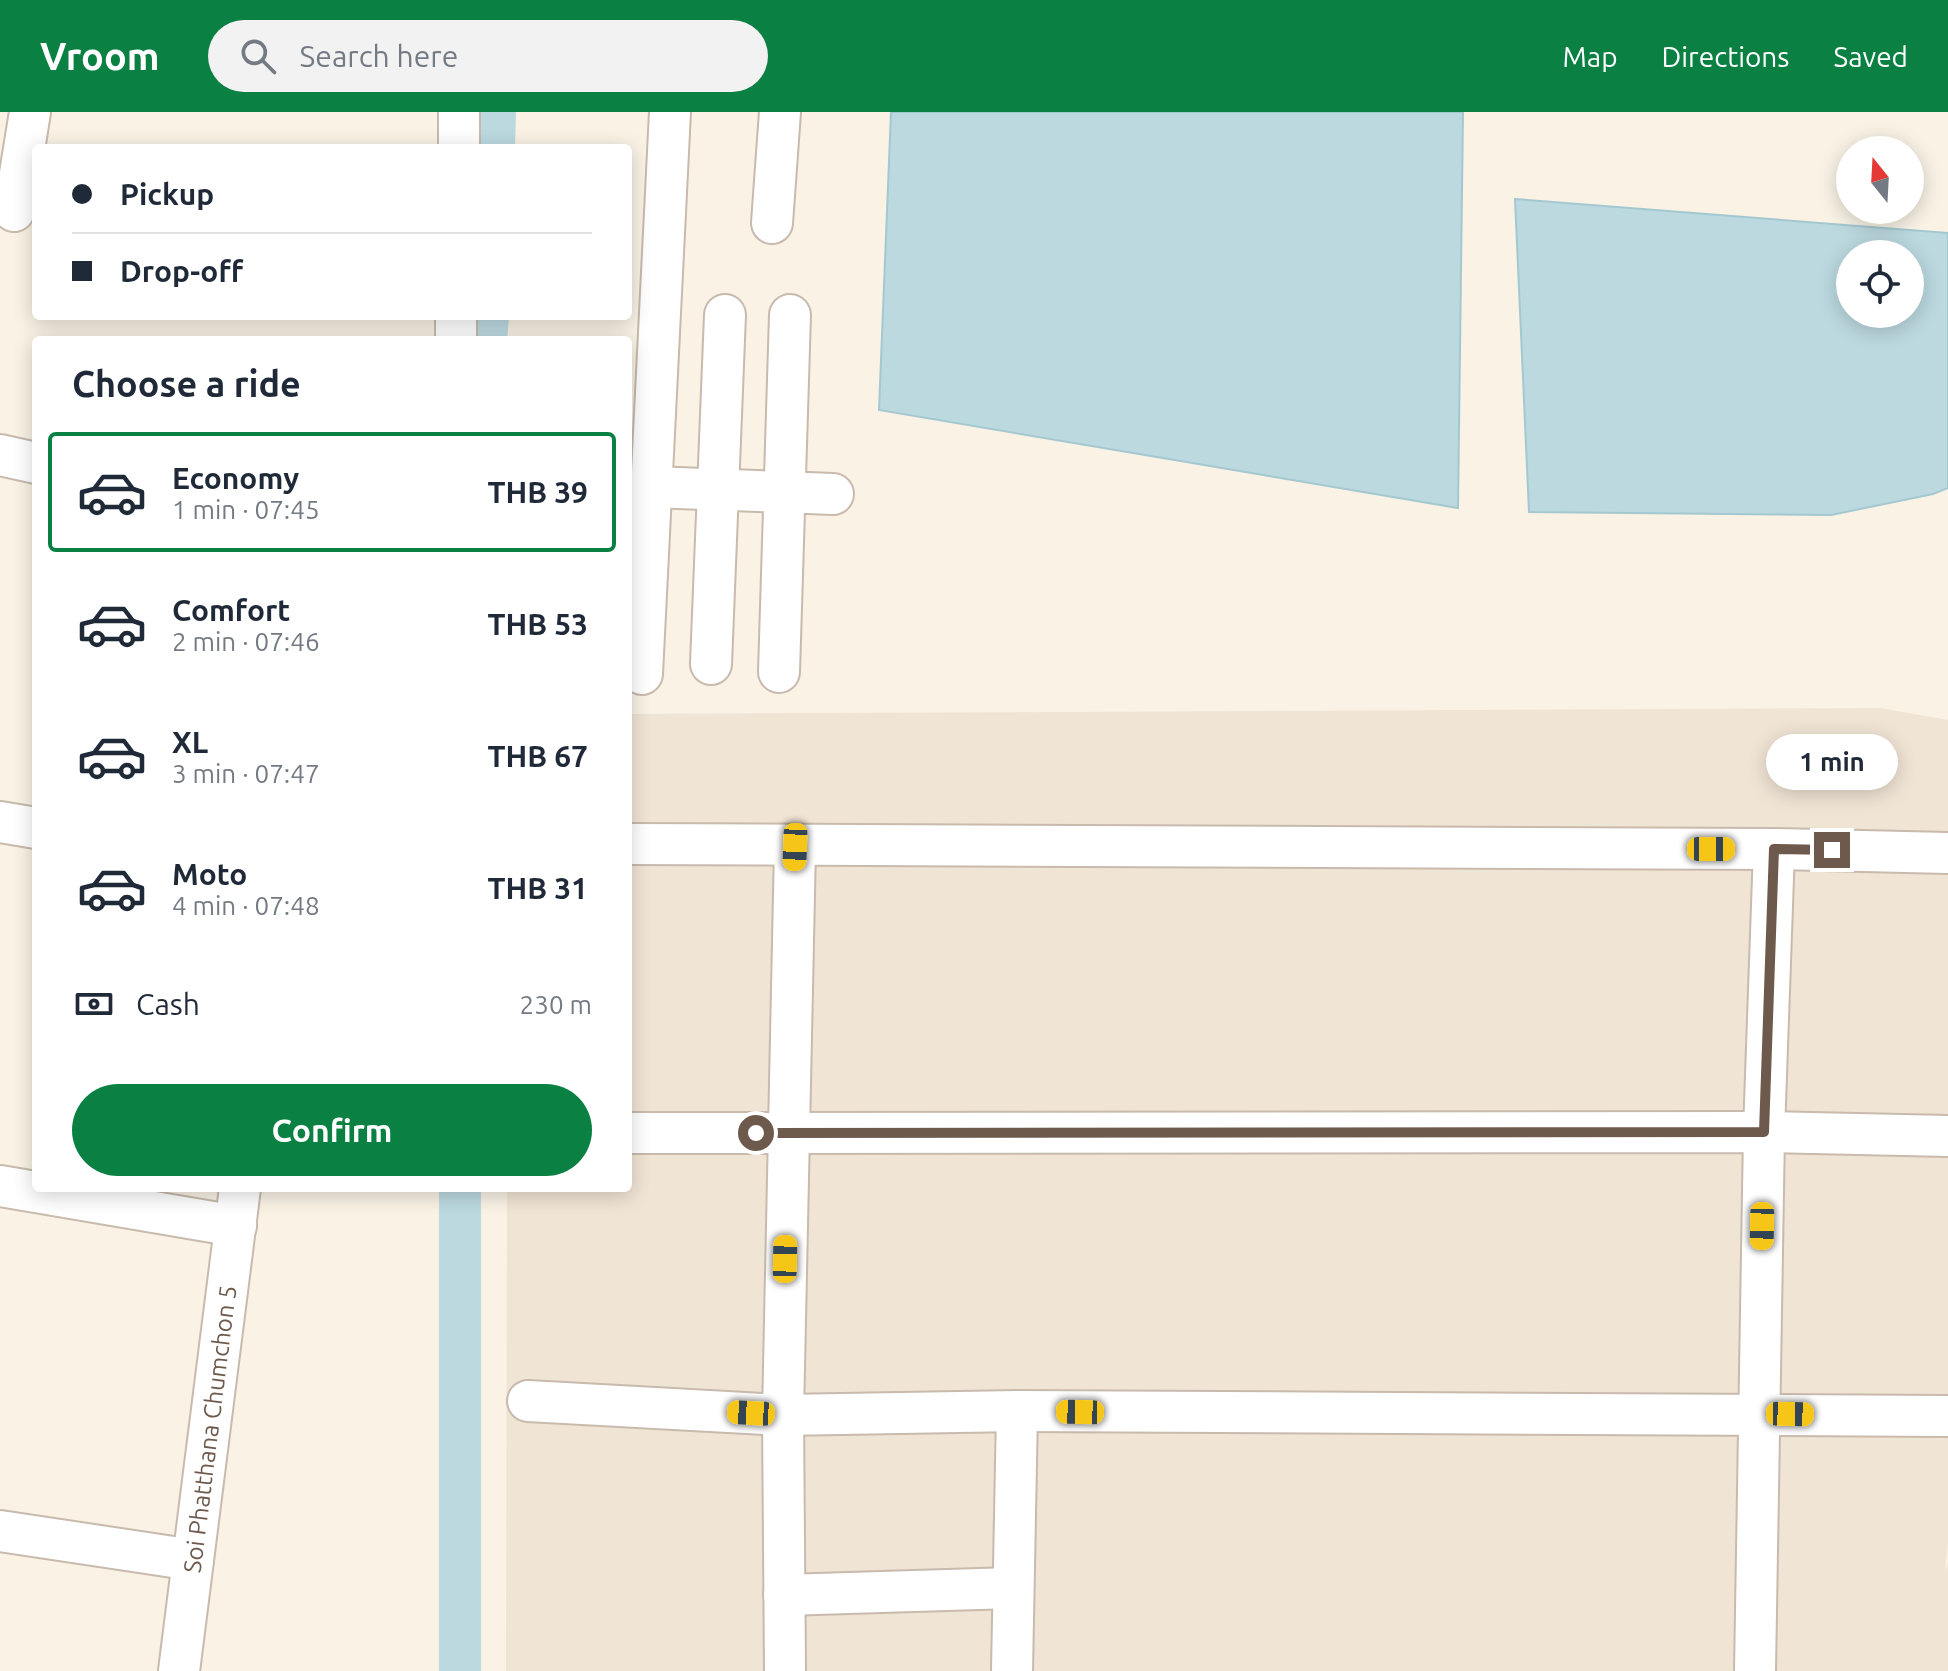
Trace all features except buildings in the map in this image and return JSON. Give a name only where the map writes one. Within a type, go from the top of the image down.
[{"type":"street","points":[[17,212],[30,112]]},
{"type":"street","points":[[459,112],[459,144]]},
{"type":"street","points":[[642,674],[670,112]]},
{"type":"street","points":[[772,223],[780,112]]},
{"type":"street","points":[[711,664],[725,315]]},
{"type":"street","points":[[779,672],[790,315]]},
{"type":"street","points":[[0,455],[32,462]]},
{"type":"street","points":[[651,487],[833,494]]},
{"type":"street","points":[[0,822],[32,827]]},
{"type":"street","points":[[632,844],[1774,849],[1948,853]]},
{"type":"street","points":[[785,1671],[783,1415],[795,847]]},
{"type":"street","points":[[1755,1671],[1764,1132],[1774,849]]},
{"type":"street","points":[[632,1133],[1764,1132],[1948,1136]]},
{"type":"street","points":[[0,1186],[32,1189]]},
{"type":"street","points":[[68,1192],[238,1207]]},
{"type":"street","name":"Soi Phatthana Chumchon 5","points":[[179,1671],[238,1207]]},
{"type":"street","points":[[528,1401],[783,1415],[1017,1411],[1948,1416]]},
{"type":"street","points":[[1012,1671],[1017,1411]]},
{"type":"street","points":[[0,1531],[193,1560]]},
{"type":"street","points":[[784,1595],[1012,1588]]},
{"type":"shaded area","points":[[1880,708],[1948,720],[1948,1542],[1945,1573],[1948,1561],[1948,1671],[506,1671],[507,1192],[632,1192],[632,714]]},
{"type":"water","points":[[891,112],[1463,112],[1458,508],[879,410]]},
{"type":"water","points":[[1515,199],[1948,233],[1948,488],[1933,494],[1831,515],[1529,512]]},
{"type":"waterway","points":[[494,144],[495,112]]},
{"type":"waterway","points":[[486,336],[488,320]]},
{"type":"waterway","points":[[460,1192],[460,1671]]},
{"type":"route","points":[[756,1133],[1764,1132],[1774,849],[1832,850]]}]
